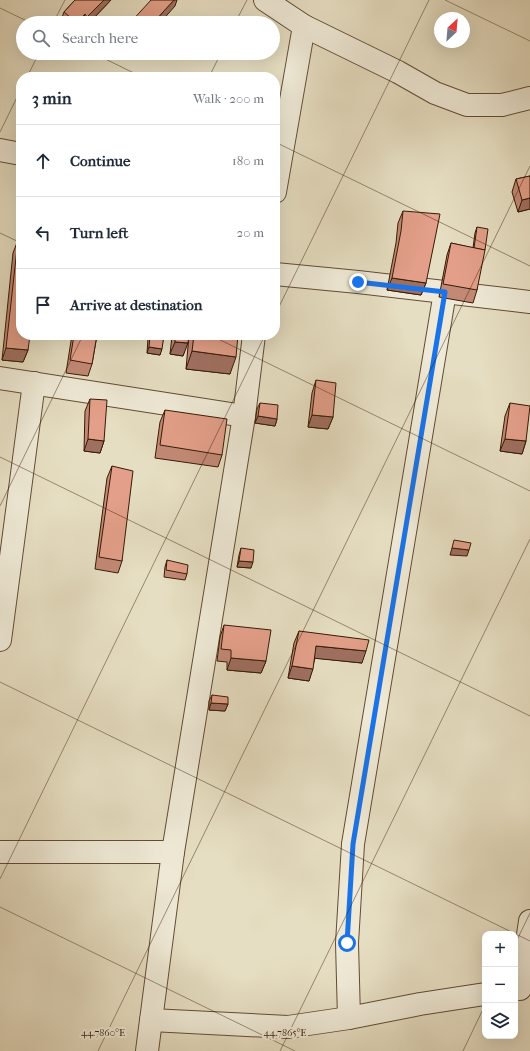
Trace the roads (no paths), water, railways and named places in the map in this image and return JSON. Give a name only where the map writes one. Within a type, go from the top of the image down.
[{"type":"street","points":[[265,0],[304,26],[398,72],[434,93],[467,105],[502,105],[530,98]]},
{"type":"street","points":[[280,163],[304,26]]},
{"type":"street","points":[[0,150],[16,153]]},
{"type":"street","points":[[280,275],[530,302]]},
{"type":"street","points":[[349,1018],[347,943],[353,844],[445,292]]},
{"type":"street","points":[[147,1051],[173,852],[244,416],[253,340]]},
{"type":"street","points":[[0,378],[244,416]]},
{"type":"street","points":[[0,640],[34,383]]},
{"type":"street","points":[[0,852],[173,852]]},
{"type":"street","points":[[522,988],[530,921]]},
{"type":"street","points":[[151,1020],[288,1027],[349,1018],[420,1004],[482,994]]}]
